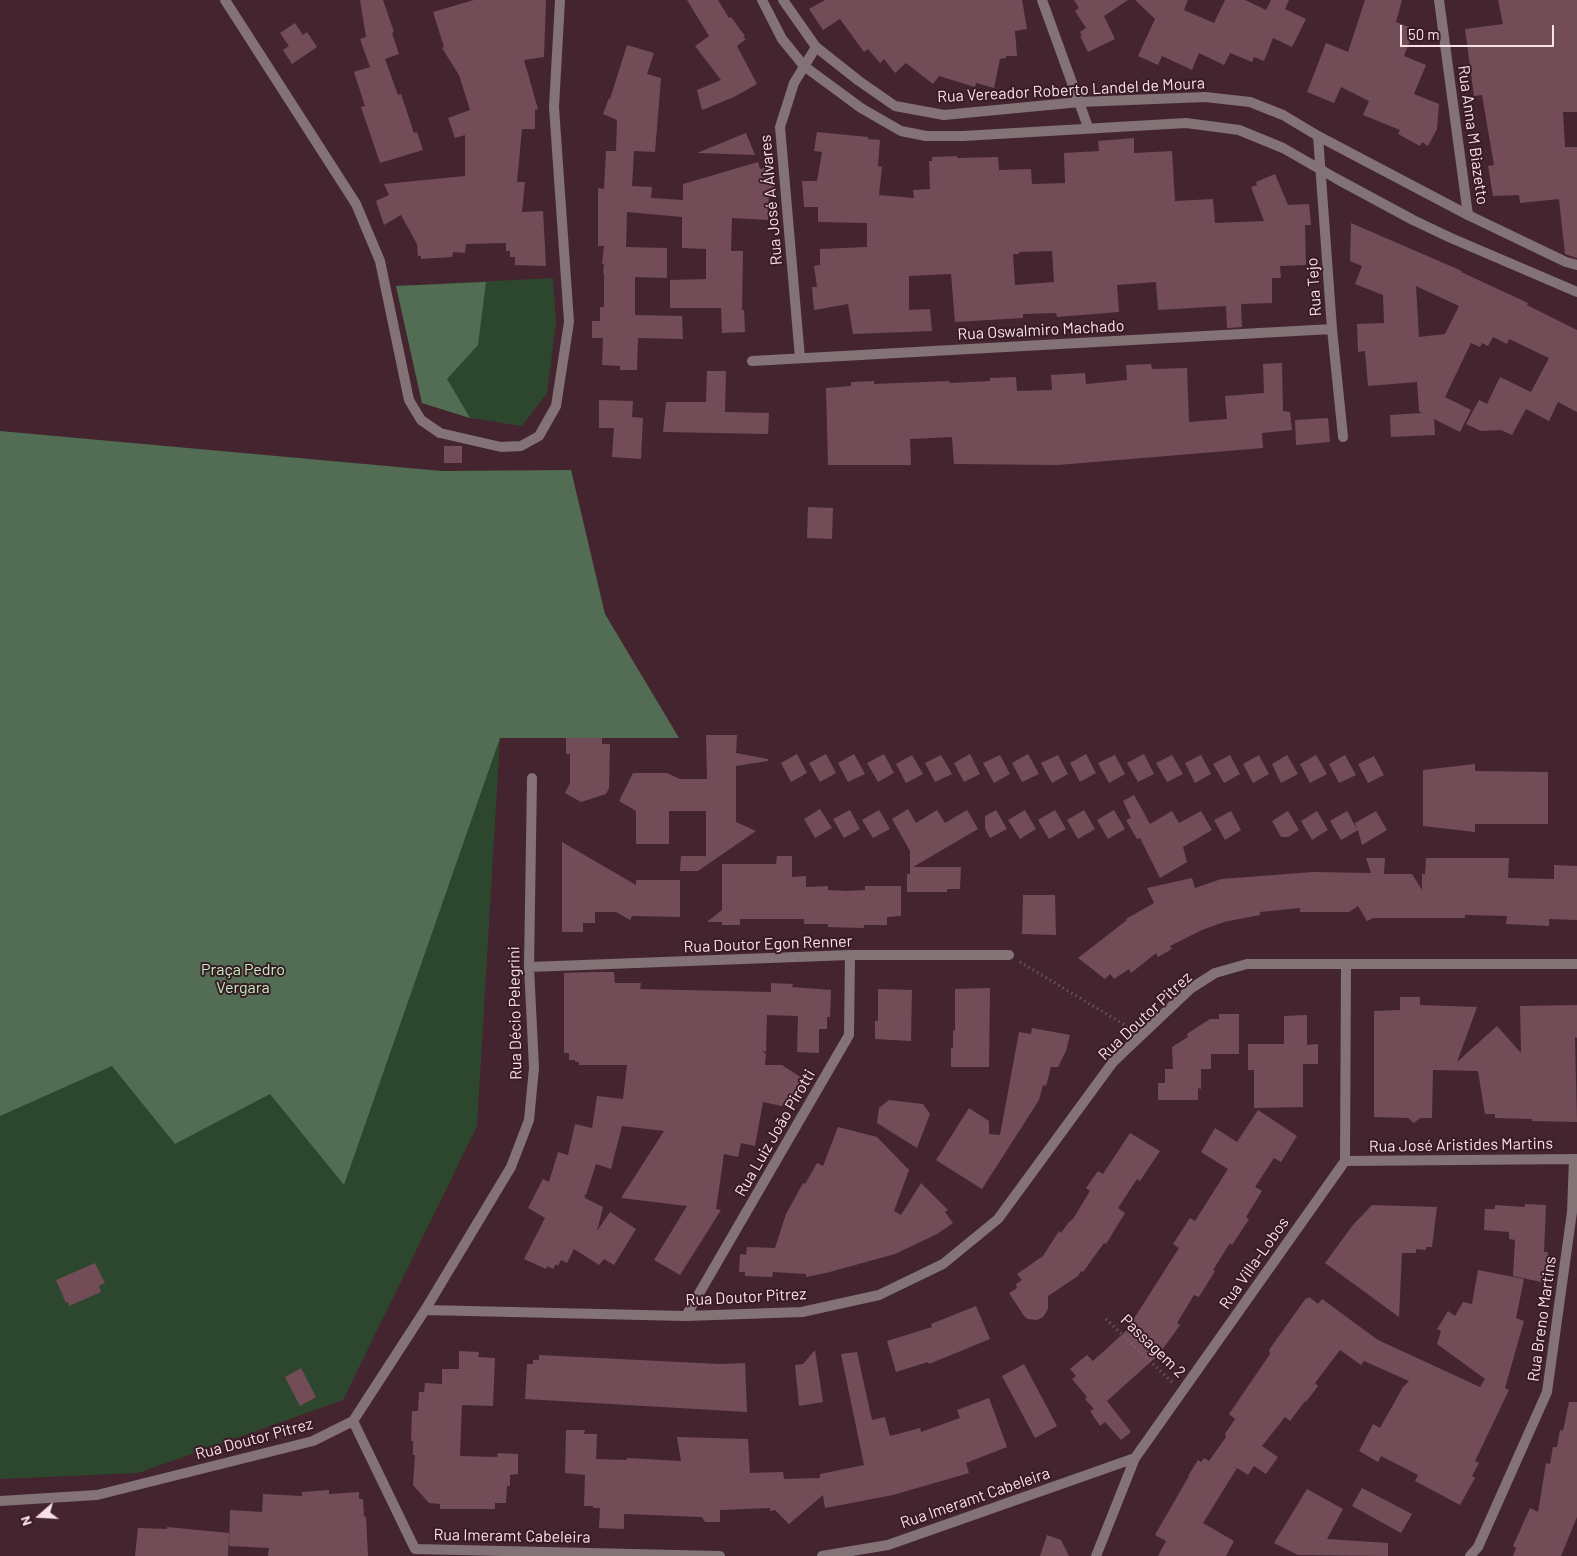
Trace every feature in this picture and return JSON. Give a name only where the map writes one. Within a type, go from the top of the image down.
[{"type":"street","points":[[225,0],[356,204],[380,261],[409,400],[421,420],[440,433],[501,447],[521,446],[539,436],[556,406],[569,322],[554,107],[560,0]]},
{"type":"street","points":[[762,0],[782,39],[804,66],[860,108],[901,131],[926,136],[963,136],[1186,123],[1239,130],[1283,148],[1413,220],[1577,292]]},
{"type":"street","name":"Rua Vereador Roberto Landel de Moura","points":[[783,0],[816,47],[859,81],[895,106],[944,115],[1080,102],[1205,97],[1250,102],[1283,115],[1318,136],[1468,215],[1566,262],[1577,265]]},
{"type":"street","points":[[1042,0],[1088,128]]},
{"type":"street","name":"Rua Anna M Biazetto","points":[[1439,0],[1468,215]]},
{"type":"street","name":"Rua José A Álvares","points":[[800,358],[780,127],[794,83],[816,47]]},
{"type":"street","name":"Rua Tejo","points":[[1318,136],[1332,329],[1343,437]]},
{"type":"street","name":"Rua Oswalmiro Machado","points":[[752,361],[1332,329]]},
{"type":"street","name":"Rua Décio Pelegrini","points":[[425,1310],[511,1167],[528,1120],[534,1068],[529,968],[532,778]]},
{"type":"street","name":"Rua Doutor Egon Renner","points":[[529,968],[850,955],[1009,955]]},
{"type":"street","name":"Rua Luiz João Pirotti","points":[[686,1316],[850,1033],[850,955]]},
{"type":"street","name":"Rua Doutor Pitrez","points":[[425,1310],[686,1316],[802,1312],[879,1295],[943,1264],[998,1219],[1114,1062],[1190,989],[1215,973],[1246,964],[1577,964]]},
{"type":"street","points":[[1345,1161],[1346,964]]},
{"type":"street","name":"Rua José Aristides Martins","points":[[1345,1161],[1576,1159]]},
{"type":"street","name":"Rua Breno Martins","points":[[1470,1556],[1478,1547],[1547,1392],[1572,1212],[1576,1159]]},
{"type":"street","name":"Rua Villa-Lobos","points":[[1096,1556],[1134,1458],[1345,1161]]},
{"type":"street","points":[[353,1421],[425,1310]]},
{"type":"street","name":"Rua Doutor Pitrez","points":[[0,1501],[97,1496],[313,1440],[353,1421]]},
{"type":"street","name":"Rua Imeramt Cabeleira","points":[[353,1421],[415,1552],[720,1556]]},
{"type":"street","name":"Rua Imeramt Cabeleira","points":[[822,1556],[888,1545],[1134,1458]]},
{"type":"path","points":[[1009,955],[1142,1035]]},
{"type":"path","name":"Passagem 2","points":[[1106,1319],[1182,1391]]},
{"type":"green space","points":[[553,278],[556,323],[547,393],[522,426],[470,418],[422,403],[396,286]]},
{"type":"green space","points":[[486,282],[478,345],[447,379],[470,418],[422,403],[396,286]]},
{"type":"green space","points":[[0,431],[442,471],[571,470],[605,614],[679,738],[500,738],[344,1185],[270,1094],[175,1144],[112,1066],[0,1116]]},
{"type":"green space","name":"Praça Pedro Vergara","points":[[0,733],[500,738],[477,1126],[343,1400],[138,1473],[0,1479]]},
{"type":"building","points":[[360,0],[383,0],[399,54],[385,59],[398,95],[401,94],[414,133],[417,132],[423,150],[380,163],[361,107],[365,106],[354,72],[370,67],[360,39],[366,37]]},
{"type":"building","points":[[474,0],[546,0],[544,57],[524,60],[538,109],[535,110],[535,129],[522,129],[517,182],[525,182],[522,212],[543,211],[546,266],[515,265],[515,257],[510,257],[510,251],[506,251],[506,243],[466,244],[465,253],[453,252],[452,257],[421,259],[421,256],[418,256],[417,244],[401,215],[384,225],[376,201],[389,195],[384,184],[465,176],[465,135],[455,138],[448,118],[470,110],[459,75],[442,48],[444,47],[433,12]]},
{"type":"building","points":[[687,0],[718,0],[729,18],[731,17],[745,36],[743,37],[746,39],[737,46],[757,84],[734,97],[702,110],[697,90],[721,80],[695,46],[709,36]]},
{"type":"building","points":[[825,0],[1022,0],[1027,29],[1015,31],[1017,56],[1006,56],[1006,58],[1000,59],[994,88],[976,83],[975,87],[939,76],[933,84],[906,63],[895,73],[884,59],[880,63],[868,49],[864,52],[840,19],[823,30],[809,9]]},
{"type":"building","points":[[1074,0],[1128,0],[1104,16],[1115,39],[1088,52],[1080,36],[1082,36],[1080,32],[1086,28],[1075,11],[1079,8]]},
{"type":"building","points":[[1135,0],[1188,0],[1184,10],[1214,23],[1225,0],[1245,0],[1266,10],[1271,0],[1289,0],[1285,9],[1306,19],[1292,47],[1273,38],[1264,61],[1254,57],[1252,62],[1230,53],[1224,65],[1199,53],[1192,70],[1162,56],[1158,65],[1138,56],[1155,19]]},
{"type":"building","points":[[1365,0],[1402,0],[1396,22],[1409,27],[1407,30],[1413,33],[1404,56],[1426,65],[1414,94],[1439,104],[1437,129],[1428,146],[1422,142],[1420,146],[1398,134],[1400,130],[1363,115],[1369,101],[1341,87],[1334,103],[1307,92],[1326,43],[1348,52]]},
{"type":"building","points":[[1498,0],[1577,0],[1577,112],[1563,112],[1565,147],[1577,147],[1577,258],[1565,254],[1559,199],[1520,203],[1519,195],[1493,196],[1488,166],[1494,165],[1482,95],[1474,96],[1465,29],[1503,24]]},
{"type":"building","points":[[295,23],[303,35],[307,32],[317,47],[292,64],[283,50],[289,46],[280,33]]},
{"type":"building","points":[[627,45],[654,53],[647,74],[661,78],[655,152],[634,151],[632,186],[652,187],[651,198],[683,200],[683,184],[758,162],[760,169],[769,167],[775,188],[769,190],[768,220],[732,218],[731,251],[743,251],[742,310],[744,310],[745,332],[722,333],[721,308],[670,308],[670,280],[706,279],[706,249],[682,248],[682,217],[627,212],[626,247],[667,248],[667,278],[635,277],[635,315],[682,316],[683,339],[638,338],[637,370],[620,370],[620,366],[602,365],[603,338],[592,338],[592,321],[600,321],[600,307],[604,307],[604,264],[602,264],[604,246],[598,246],[598,188],[604,189],[606,151],[616,151],[617,120],[603,114],[610,99]]},
{"type":"building","points":[[817,132],[880,140],[878,166],[882,167],[879,195],[914,198],[913,190],[930,189],[929,161],[932,161],[932,157],[998,157],[999,170],[1031,169],[1032,184],[1065,183],[1064,153],[1099,151],[1098,141],[1134,138],[1134,153],[1172,151],[1175,201],[1213,199],[1215,223],[1264,221],[1251,187],[1257,185],[1256,182],[1275,174],[1288,205],[1309,204],[1311,225],[1305,225],[1306,265],[1280,266],[1281,278],[1272,278],[1272,303],[1241,304],[1242,327],[1227,328],[1226,306],[1158,310],[1156,282],[1117,285],[1119,312],[1057,317],[1056,313],[1023,314],[1023,318],[955,322],[951,274],[909,276],[909,310],[930,309],[932,331],[853,334],[848,304],[814,310],[812,287],[817,287],[814,266],[820,265],[820,249],[867,247],[867,223],[818,222],[818,207],[804,207],[802,181],[817,181],[822,152],[814,151]],"holes":[[[1052,251],[1054,282],[1015,285],[1013,254],[1019,254],[1019,252]]]},
{"type":"building","points":[[746,133],[755,155],[697,153]]},
{"type":"building","points":[[1351,223],[1462,271],[1528,303],[1527,305],[1577,330],[1577,412],[1558,402],[1549,421],[1526,409],[1512,435],[1501,430],[1481,431],[1466,424],[1479,400],[1487,404],[1500,377],[1531,392],[1549,358],[1509,339],[1507,344],[1493,337],[1488,346],[1482,343],[1480,347],[1471,343],[1445,397],[1471,410],[1460,432],[1434,419],[1435,435],[1391,437],[1390,415],[1422,413],[1419,411],[1417,382],[1368,386],[1365,351],[1358,352],[1357,324],[1384,323],[1383,295],[1355,284],[1362,266],[1350,261]],"holes":[[[1416,286],[1459,306],[1445,334],[1419,337]]]},
{"type":"building","points":[[1282,363],[1283,411],[1290,412],[1292,430],[1262,433],[1263,448],[1058,465],[954,464],[952,437],[910,439],[911,465],[828,465],[826,388],[851,386],[851,382],[874,381],[874,384],[949,381],[950,383],[990,381],[990,378],[1016,377],[1017,391],[1052,390],[1051,375],[1085,373],[1086,384],[1127,380],[1126,365],[1151,364],[1152,369],[1187,368],[1189,422],[1227,419],[1225,396],[1264,393],[1263,364]]},
{"type":"building","points":[[707,371],[726,371],[725,412],[769,413],[768,434],[663,432],[666,402],[706,402]]},
{"type":"building","points":[[599,400],[633,401],[632,417],[643,418],[641,459],[612,457],[614,428],[599,428]]},
{"type":"building","points":[[1328,418],[1330,442],[1296,445],[1295,420]]},
{"type":"building","points":[[444,446],[462,446],[462,463],[444,463]]},
{"type":"building","points":[[808,507],[833,508],[832,539],[807,538]]},
{"type":"building","points":[[706,735],[737,735],[736,753],[768,759],[768,761],[736,766],[736,822],[756,831],[698,871],[680,871],[681,856],[706,856],[706,811],[669,811],[669,844],[636,844],[636,811],[619,801],[633,773],[667,773],[680,779],[707,779]]},
{"type":"building","points":[[566,738],[602,738],[602,744],[610,744],[609,788],[606,794],[581,802],[565,793],[570,783],[570,754],[566,754]]},
{"type":"building","points":[[797,754],[807,773],[791,782],[781,763]]},
{"type":"building","points":[[826,754],[836,773],[820,782],[809,763]]},
{"type":"building","points":[[854,754],[865,774],[848,782],[838,763]]},
{"type":"building","points":[[884,754],[894,773],[878,782],[867,763]]},
{"type":"building","points":[[970,754],[980,774],[964,782],[954,763]]},
{"type":"building","points":[[1028,754],[1039,774],[1022,782],[1012,763]]},
{"type":"building","points":[[1086,754],[1096,773],[1080,782],[1070,763]]},
{"type":"building","points":[[1144,754],[1154,774],[1138,782],[1127,763]]},
{"type":"building","points":[[912,755],[923,774],[906,783],[896,764]]},
{"type":"building","points":[[941,755],[952,774],[935,782],[925,763]]},
{"type":"building","points":[[1000,755],[1010,774],[994,783],[983,763]]},
{"type":"building","points":[[1058,755],[1068,774],[1052,783],[1041,763]]},
{"type":"building","points":[[1115,755],[1125,774],[1109,783],[1098,763]]},
{"type":"building","points":[[1172,755],[1183,774],[1167,782],[1156,763]]},
{"type":"building","points":[[1201,755],[1211,774],[1195,783],[1185,763]]},
{"type":"building","points":[[1230,755],[1240,774],[1224,783],[1213,764]]},
{"type":"building","points":[[1259,755],[1269,774],[1253,783],[1243,764]]},
{"type":"building","points":[[1287,755],[1298,774],[1281,783],[1272,764]]},
{"type":"building","points":[[1316,755],[1327,774],[1310,783],[1300,764]]},
{"type":"building","points":[[1345,755],[1356,775],[1339,783],[1329,764]]},
{"type":"building","points":[[1374,756],[1384,775],[1368,783],[1358,764]]},
{"type":"building","points":[[1475,764],[1475,771],[1548,772],[1548,824],[1475,824],[1475,832],[1423,826],[1423,770]]},
{"type":"building","points":[[1134,795],[1150,824],[1172,811],[1179,823],[1201,811],[1212,830],[1183,847],[1187,862],[1160,878],[1140,838],[1137,839],[1126,820],[1131,818],[1123,801]]},
{"type":"building","points":[[820,809],[832,828],[815,838],[804,819]]},
{"type":"building","points":[[908,809],[916,823],[937,810],[945,823],[967,810],[978,829],[913,867],[961,867],[960,889],[947,889],[947,892],[907,892],[907,874],[910,874],[910,851],[892,819]]},
{"type":"building","points":[[850,810],[860,829],[844,838],[833,819]]},
{"type":"building","points":[[879,810],[890,829],[873,838],[862,820]]},
{"type":"building","points":[[996,810],[1007,829],[990,838],[985,828],[985,816]]},
{"type":"building","points":[[1025,810],[1036,829],[1020,839],[1008,820]]},
{"type":"building","points":[[1055,810],[1066,829],[1049,839],[1038,820]]},
{"type":"building","points":[[1084,810],[1095,829],[1078,839],[1067,820]]},
{"type":"building","points":[[1114,810],[1125,829],[1108,839],[1097,820]]},
{"type":"building","points":[[1231,811],[1241,830],[1225,840],[1214,820]]},
{"type":"building","points":[[1288,811],[1299,830],[1288,837],[1281,837],[1272,821]]},
{"type":"building","points":[[1317,811],[1328,830],[1312,840],[1301,821]]},
{"type":"building","points":[[1347,811],[1357,829],[1355,823],[1376,811],[1387,830],[1362,845],[1358,830],[1341,840],[1330,821]]},
{"type":"building","points":[[562,842],[636,885],[636,880],[680,880],[680,917],[632,916],[630,920],[616,912],[595,912],[595,923],[583,923],[583,932],[562,932]]},
{"type":"building","points":[[777,856],[792,856],[792,877],[806,876],[806,887],[828,886],[828,890],[847,891],[865,890],[865,886],[901,886],[901,916],[887,917],[887,925],[864,925],[864,928],[828,927],[828,924],[804,924],[804,919],[740,919],[740,925],[722,925],[722,922],[707,922],[722,910],[722,864],[776,864]]},
{"type":"building","points":[[1366,858],[1385,858],[1384,874],[1412,874],[1422,890],[1422,874],[1425,874],[1426,858],[1509,858],[1508,878],[1554,879],[1554,865],[1577,866],[1577,920],[1549,919],[1549,926],[1506,924],[1507,916],[1465,915],[1465,918],[1373,918],[1367,921],[1358,906],[1349,912],[1300,912],[1300,908],[1260,912],[1260,915],[1224,922],[1202,930],[1170,946],[1172,949],[1158,957],[1156,953],[1131,973],[1129,969],[1114,979],[1110,974],[1105,979],[1078,958],[1126,919],[1154,903],[1147,888],[1192,878],[1195,888],[1221,879],[1313,872],[1371,873]]},
{"type":"building","points":[[1023,895],[1055,895],[1056,935],[1022,934]]},
{"type":"building","points":[[614,972],[615,983],[641,983],[640,989],[771,992],[771,983],[793,984],[792,987],[831,990],[830,1017],[827,1017],[827,1029],[819,1029],[819,1053],[797,1052],[798,1016],[767,1015],[766,1052],[762,1051],[766,1054],[765,1065],[782,1065],[808,1082],[792,1105],[785,1101],[782,1106],[763,1102],[755,1146],[741,1143],[738,1157],[724,1154],[716,1209],[721,1210],[680,1275],[654,1260],[687,1206],[621,1198],[664,1131],[622,1126],[611,1169],[596,1164],[586,1195],[583,1195],[585,1198],[603,1207],[597,1231],[610,1212],[636,1229],[614,1265],[604,1259],[599,1265],[574,1249],[567,1263],[561,1260],[558,1266],[556,1264],[553,1269],[547,1266],[546,1269],[524,1259],[545,1218],[528,1208],[543,1179],[549,1182],[558,1152],[568,1155],[575,1124],[592,1128],[597,1096],[623,1099],[627,1065],[579,1065],[579,1062],[575,1062],[575,1060],[569,1060],[569,1053],[564,1053],[564,973]]},
{"type":"building","points":[[990,988],[989,1067],[951,1067],[953,1030],[955,1031],[955,989]]},
{"type":"building","points":[[878,989],[912,990],[911,1041],[875,1039],[875,1021],[878,1021]]},
{"type":"building","points":[[1400,997],[1420,997],[1420,1005],[1477,1007],[1457,1062],[1497,1026],[1521,1053],[1520,1006],[1577,1005],[1577,1038],[1575,1037],[1577,1122],[1495,1118],[1495,1114],[1485,1114],[1478,1071],[1433,1070],[1432,1118],[1420,1118],[1414,1123],[1408,1118],[1374,1117],[1374,1011],[1400,1010]]},
{"type":"building","points":[[1219,1014],[1239,1014],[1239,1054],[1211,1054],[1211,1069],[1201,1069],[1201,1089],[1198,1088],[1198,1100],[1158,1100],[1158,1083],[1165,1083],[1165,1069],[1173,1069],[1172,1047],[1188,1037],[1187,1034],[1210,1019],[1219,1019]]},
{"type":"building","points":[[1307,1015],[1307,1045],[1318,1044],[1318,1064],[1303,1064],[1303,1107],[1254,1108],[1254,1070],[1248,1070],[1248,1044],[1284,1044],[1284,1016]]},
{"type":"building","points":[[1032,1028],[1070,1035],[1066,1051],[1058,1067],[1051,1067],[1046,1086],[1043,1085],[1039,1100],[982,1189],[936,1160],[969,1108],[989,1121],[989,1134],[1000,1135],[1019,1032],[1031,1034]]},
{"type":"building","points":[[889,1100],[923,1104],[930,1114],[917,1148],[877,1123],[879,1108]]},
{"type":"building","points":[[1258,1110],[1297,1136],[1281,1162],[1274,1158],[1255,1187],[1262,1191],[1246,1217],[1249,1219],[1232,1245],[1230,1243],[1199,1297],[1194,1295],[1177,1323],[1180,1325],[1165,1346],[1155,1358],[1107,1401],[1131,1432],[1121,1440],[1105,1422],[1100,1426],[1090,1411],[1094,1409],[1085,1399],[1087,1397],[1072,1379],[1076,1376],[1070,1369],[1087,1355],[1093,1361],[1126,1331],[1179,1248],[1173,1244],[1190,1218],[1195,1221],[1228,1169],[1201,1152],[1215,1128],[1237,1142]]},
{"type":"building","points":[[838,1127],[877,1137],[909,1170],[894,1211],[901,1215],[921,1183],[948,1210],[945,1212],[953,1223],[937,1234],[895,1254],[826,1273],[806,1277],[806,1274],[773,1272],[772,1277],[745,1276],[745,1272],[739,1272],[740,1254],[746,1255],[747,1247],[775,1248],[786,1214],[803,1183],[805,1184],[817,1163],[823,1166]]},
{"type":"building","points":[[1130,1133],[1160,1151],[1140,1181],[1137,1179],[1118,1208],[1125,1213],[1106,1244],[1104,1243],[1083,1272],[1081,1271],[1078,1276],[1048,1296],[1048,1309],[1043,1317],[1037,1320],[1028,1319],[1009,1293],[1017,1288],[1016,1284],[1022,1280],[1017,1274],[1043,1256],[1059,1231],[1061,1233],[1073,1219],[1090,1191],[1086,1188],[1098,1171],[1103,1174]]},
{"type":"building","points":[[1525,1204],[1546,1205],[1544,1252],[1548,1252],[1546,1283],[1513,1276],[1515,1240],[1509,1239],[1509,1232],[1484,1230],[1485,1209],[1495,1209],[1495,1205],[1525,1207]]},
{"type":"building","points":[[1372,1205],[1437,1207],[1432,1247],[1426,1247],[1426,1250],[1416,1249],[1416,1253],[1402,1253],[1399,1317],[1325,1263],[1353,1225]]},
{"type":"building","points":[[95,1263],[105,1283],[99,1286],[101,1292],[69,1306],[56,1280]]},
{"type":"building","points":[[1478,1270],[1524,1279],[1516,1318],[1524,1321],[1505,1388],[1509,1390],[1475,1461],[1479,1463],[1472,1476],[1475,1478],[1460,1505],[1415,1481],[1418,1475],[1381,1456],[1378,1462],[1359,1451],[1373,1424],[1380,1428],[1403,1387],[1409,1381],[1364,1361],[1361,1365],[1340,1350],[1315,1383],[1318,1386],[1306,1402],[1290,1421],[1285,1417],[1262,1446],[1278,1457],[1266,1474],[1254,1466],[1248,1475],[1237,1468],[1203,1523],[1234,1541],[1226,1556],[1158,1556],[1166,1541],[1155,1535],[1188,1476],[1198,1460],[1201,1462],[1204,1458],[1209,1461],[1226,1437],[1225,1434],[1235,1419],[1229,1414],[1270,1354],[1269,1350],[1306,1298],[1309,1297],[1318,1304],[1322,1299],[1378,1340],[1480,1387],[1485,1379],[1437,1344],[1441,1331],[1437,1329],[1448,1311],[1455,1316],[1463,1302],[1472,1304]]},
{"type":"building","points":[[976,1306],[990,1339],[929,1364],[928,1362],[896,1372],[887,1341],[932,1327],[931,1324]]},
{"type":"building","points":[[815,1350],[823,1402],[799,1406],[795,1365],[803,1364]]},
{"type":"building","points":[[459,1351],[479,1352],[478,1357],[495,1358],[493,1406],[462,1405],[460,1456],[497,1457],[498,1453],[518,1454],[518,1474],[510,1475],[510,1486],[507,1486],[506,1503],[495,1503],[495,1509],[440,1509],[440,1504],[429,1503],[413,1485],[415,1455],[413,1455],[413,1441],[411,1441],[412,1411],[418,1411],[419,1392],[424,1392],[425,1383],[442,1384],[442,1369],[459,1369]]},
{"type":"building","points":[[857,1352],[872,1420],[885,1417],[890,1436],[920,1428],[921,1432],[960,1418],[957,1410],[989,1398],[1007,1447],[966,1463],[969,1473],[893,1495],[825,1508],[823,1495],[789,1524],[775,1510],[770,1511],[770,1508],[720,1510],[720,1522],[705,1522],[702,1517],[624,1514],[624,1529],[599,1528],[600,1508],[584,1506],[585,1475],[565,1473],[566,1430],[585,1430],[584,1434],[597,1434],[596,1459],[627,1460],[627,1458],[681,1461],[677,1437],[748,1439],[750,1473],[783,1472],[784,1479],[820,1478],[820,1474],[864,1465],[841,1354]]},
{"type":"building","points":[[539,1355],[720,1364],[745,1363],[747,1412],[525,1399],[527,1364],[533,1364],[533,1360],[539,1360]]},
{"type":"building","points":[[1024,1364],[1057,1426],[1035,1438],[1002,1376]]},
{"type":"building","points":[[301,1368],[316,1397],[300,1406],[285,1377]]},
{"type":"building","points":[[1569,1402],[1577,1402],[1577,1517],[1561,1556],[1513,1556],[1516,1548],[1513,1546],[1530,1508],[1538,1512],[1546,1463],[1550,1464],[1553,1447],[1557,1447],[1560,1430],[1563,1431]]},
{"type":"building","points":[[1362,1488],[1412,1514],[1401,1533],[1352,1506]]},
{"type":"building","points":[[1307,1489],[1343,1509],[1327,1539],[1388,1543],[1388,1556],[1298,1555],[1274,1543]]},
{"type":"building","points":[[329,1490],[329,1494],[359,1492],[359,1499],[363,1499],[364,1517],[366,1516],[368,1556],[268,1556],[269,1548],[229,1546],[230,1510],[262,1512],[263,1494],[302,1496],[302,1492]]},
{"type":"building","points":[[167,1527],[229,1533],[228,1556],[135,1556],[138,1528],[167,1529]]},
{"type":"building","points":[[1047,1535],[1061,1540],[1069,1556],[1040,1556]]}]
